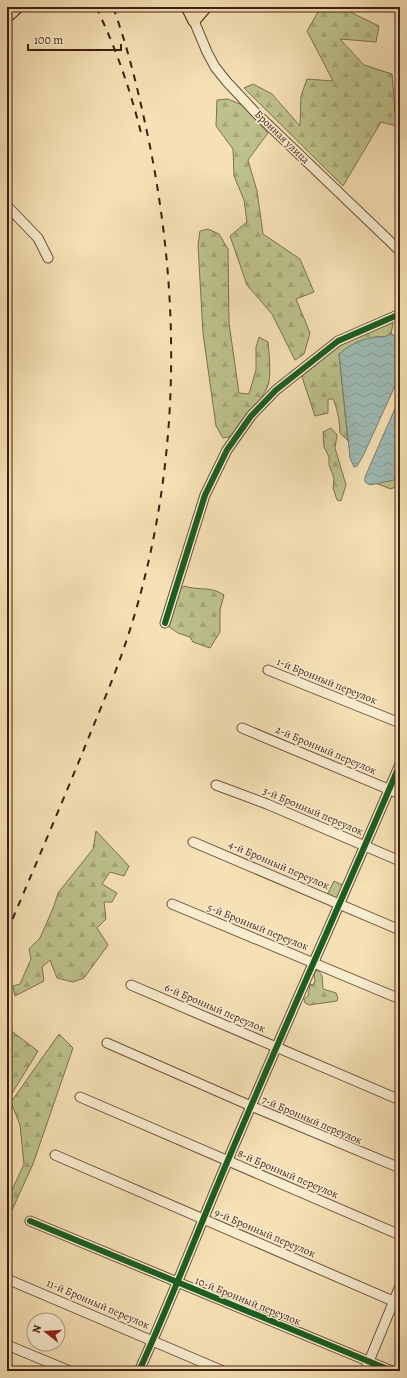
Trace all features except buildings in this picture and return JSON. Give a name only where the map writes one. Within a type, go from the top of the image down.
[{"type":"main road","points":[[7,17],[18,7]]},
{"type":"main road","name":"Бронная улица","points":[[187,7],[194,21]]},
{"type":"main road","points":[[194,21],[206,7]]},
{"type":"street","name":"Бронная улица","points":[[194,21],[215,67],[227,82],[256,113],[400,251]]},
{"type":"street","points":[[7,206],[38,238],[48,258]]},
{"type":"street","points":[[165,623],[205,495],[227,450],[251,416],[276,390],[338,341],[400,314]]},
{"type":"street","name":"1-й Бронный переулок","points":[[268,670],[400,723]]},
{"type":"street","name":"2-й Бронный переулок","points":[[242,728],[400,794]]},
{"type":"street","points":[[139,1371],[153,1341],[251,1106],[278,1047],[339,903],[366,846],[400,764]]},
{"type":"street","name":"3-й Бронный переулок","points":[[216,785],[267,804],[400,862]]},
{"type":"street","name":"4-й Бронный переулок","points":[[193,842],[400,930]]},
{"type":"street","name":"5-й Бронный переулок","points":[[172,904],[400,999]]},
{"type":"street","name":"6-й Бронный переулок","points":[[131,985],[400,1100]]},
{"type":"street","name":"7-й Бронный переулок","points":[[107,1043],[251,1106],[400,1168]]},
{"type":"street","name":"8-й Бронный переулок","points":[[80,1097],[227,1162],[400,1235]]},
{"type":"street","name":"9-й Бронный переулок","points":[[55,1155],[397,1303]]},
{"type":"street","name":"10-й Бронный переулок","points":[[30,1221],[392,1371]]},
{"type":"street","name":"11-й Бронный переулок","points":[[7,1279],[223,1371]]},
{"type":"street","points":[[365,1371],[397,1303],[400,1286]]},
{"type":"street","points":[[7,1345],[70,1371]]},
{"type":"green space","points":[[321,7],[340,7],[379,26],[376,42],[340,39],[364,65],[392,74],[395,113],[400,114],[400,127],[381,122],[343,186],[244,88],[253,84],[272,94],[300,126],[301,96],[307,79],[333,81],[307,31]]},
{"type":"green space","points":[[228,99],[242,105],[268,133],[248,160],[257,191],[263,234],[300,259],[314,292],[296,299],[310,333],[304,354],[295,360],[272,314],[247,285],[230,236],[247,222],[244,200],[234,176],[233,149],[216,126],[217,100]]},
{"type":"green space","points":[[208,229],[219,234],[228,249],[229,323],[239,393],[249,394],[256,370],[256,347],[259,337],[268,342],[270,373],[269,384],[243,422],[237,435],[223,438],[216,426],[203,333],[198,245],[200,231]]},
{"type":"green space","points":[[387,321],[393,324],[391,334],[386,337],[375,337],[339,354],[348,441],[340,433],[338,415],[333,399],[328,399],[328,413],[315,416],[301,374],[337,347]]},
{"type":"green space","points":[[331,428],[337,435],[335,448],[346,485],[341,501],[337,500],[333,488],[334,478],[329,465],[329,457],[324,447],[323,432]]},
{"type":"green space","points":[[400,468],[398,483],[391,489],[375,483],[394,480]]},
{"type":"green space","points":[[184,586],[215,590],[224,595],[220,610],[220,632],[210,648],[193,642],[190,637],[178,633],[168,626],[172,615],[175,593]]},
{"type":"green space","points":[[96,831],[129,866],[124,876],[110,872],[102,884],[117,893],[112,902],[104,902],[106,919],[97,928],[108,945],[84,978],[73,982],[57,978],[50,960],[42,967],[44,981],[15,996],[13,986],[20,984],[31,959],[29,949],[40,938],[58,893],[93,849]]},
{"type":"green space","points":[[334,881],[345,886],[339,900],[327,895]]},
{"type":"green space","points":[[317,970],[322,976],[323,989],[336,993],[338,998],[337,1001],[309,1005],[305,1003],[304,999],[308,996],[310,984],[313,985],[315,981],[314,974]]},
{"type":"green space","points":[[10,1030],[38,1051],[8,1100],[7,1032]]},
{"type":"green space","points":[[59,1034],[73,1048],[33,1164],[7,1221],[7,1201],[24,1164],[20,1125],[11,1102]]},
{"type":"water","points":[[391,334],[396,336],[400,342],[400,375],[363,456],[357,466],[354,467],[350,458],[339,354],[351,345],[360,341]]},
{"type":"water","points":[[400,397],[400,468],[394,480],[370,485],[365,482],[365,477]]},
{"type":"railway","points":[[96,7],[122,69],[141,133]]},
{"type":"railway","points":[[7,932],[56,818],[126,642],[144,580],[158,516],[166,453],[171,388],[171,324],[167,260],[159,196],[147,132],[132,69],[113,7]]},
{"type":"cycle path","points":[[165,623],[205,495],[227,450],[251,416],[276,390],[338,341],[400,314]]},
{"type":"cycle path","points":[[139,1371],[249,1110],[400,764]]},
{"type":"cycle path","points":[[30,1221],[392,1371]]}]
